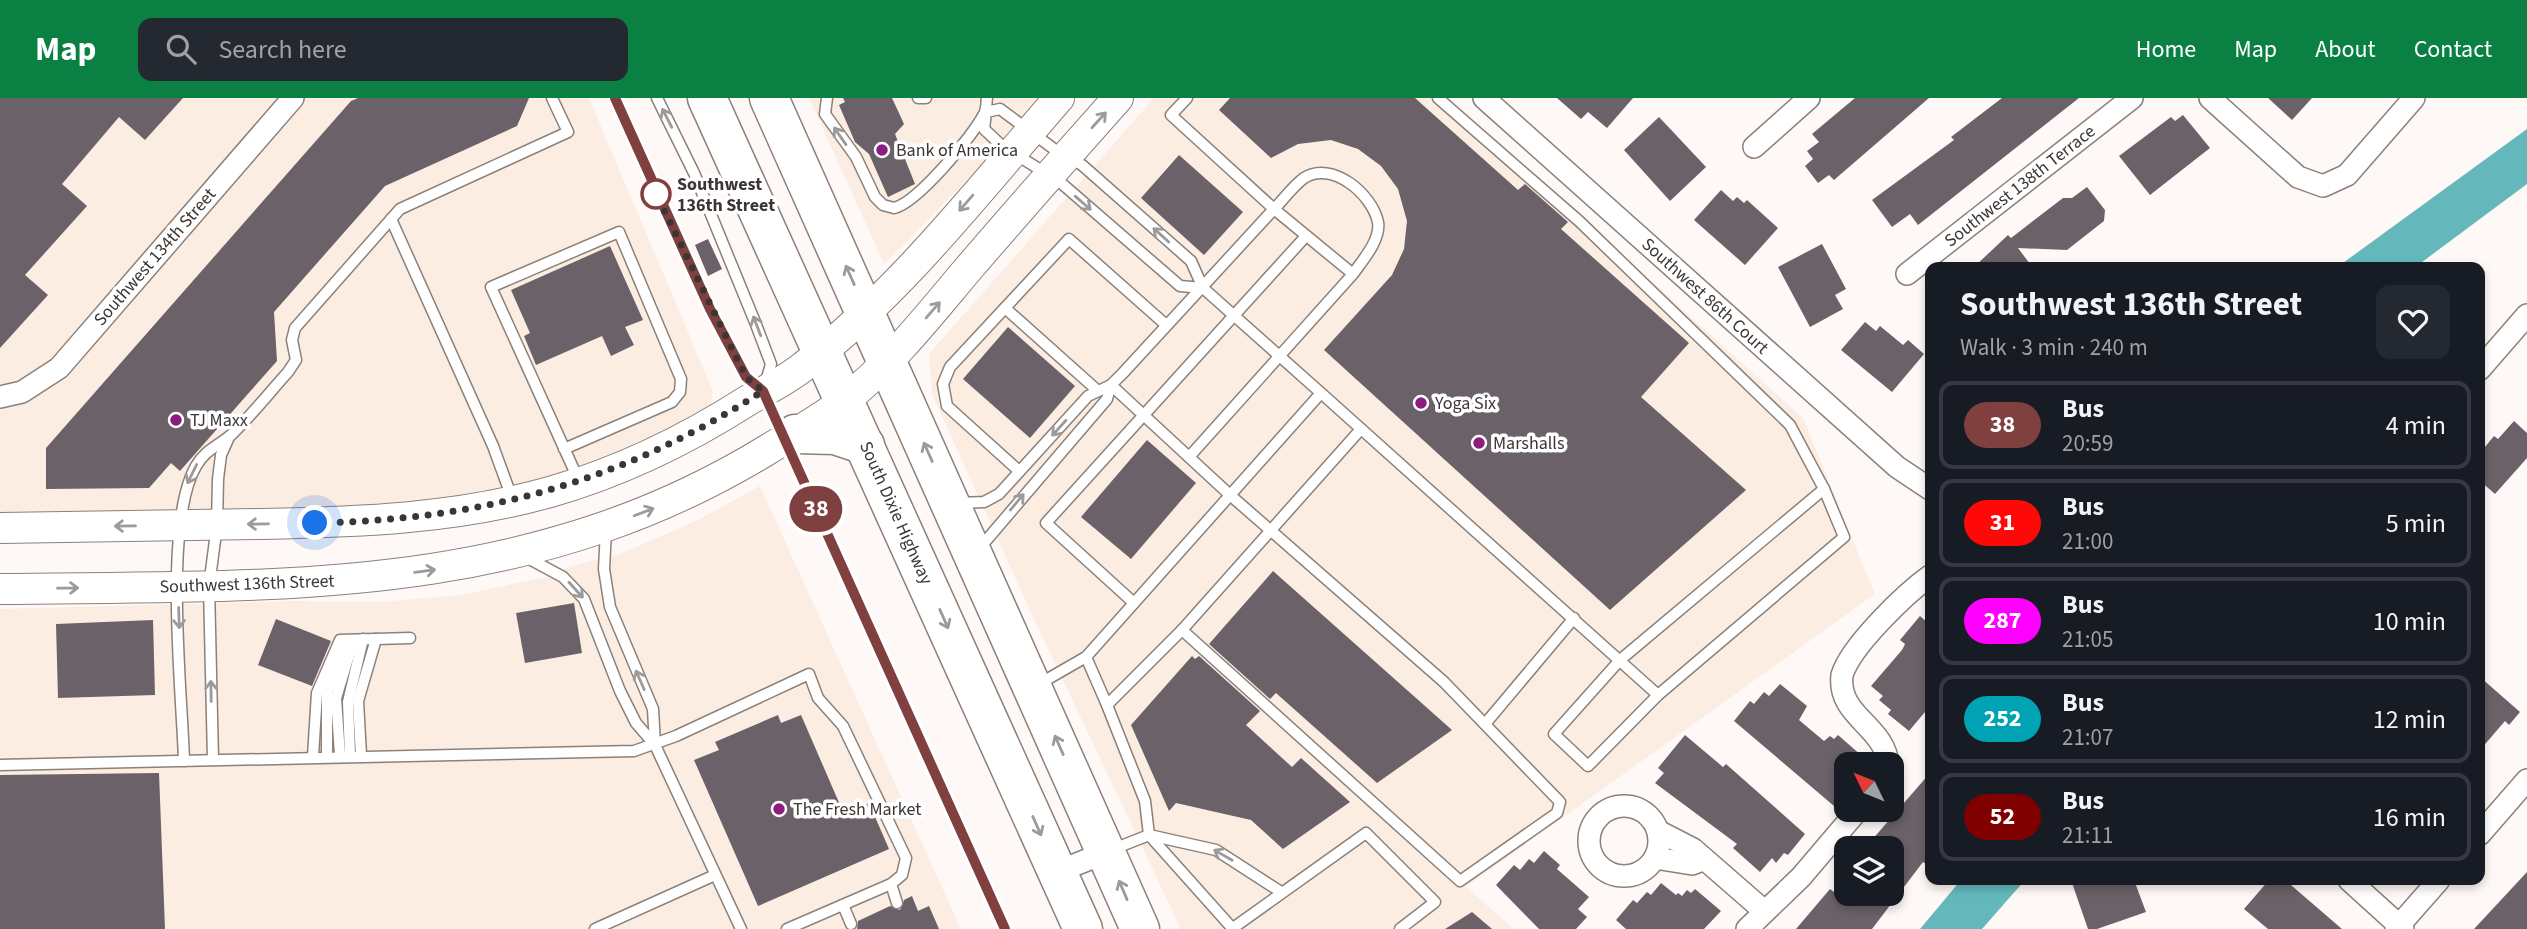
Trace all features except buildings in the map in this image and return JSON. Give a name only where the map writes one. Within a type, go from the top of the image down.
[{"type":"highway","name":"South Dixie Highway","points":[[707,98],[1083,929]]},
{"type":"highway","points":[[769,98],[867,312],[1140,929]]},
{"type":"highway","points":[[790,437],[835,435],[865,445]]},
{"type":"street","name":"Southwest 134th Street","points":[[2,397],[22,392],[59,368],[293,98]]},
{"type":"street","points":[[0,528],[217,525],[417,518],[513,501],[580,482],[681,440],[763,391],[822,351],[867,312],[1059,98]]},
{"type":"street","name":"Southwest 136th Street","points":[[0,589],[209,586],[358,580],[454,568],[519,553],[606,527],[662,506],[790,437],[845,400],[887,360],[1118,98]]},
{"type":"street","name":"Southwest 86th Court","points":[[1483,98],[1896,467],[1925,486]]},
{"type":"street","points":[[1754,147],[1809,98]]},
{"type":"street","name":"Southwest 138th Terrace","points":[[1907,274],[2132,98]]},
{"type":"street","points":[[2210,98],[2305,182],[2314,185],[2331,184],[2347,175],[2414,98]]},
{"type":"street","points":[[2485,363],[2527,315]]},
{"type":"street","points":[[1886,752],[1880,740],[1854,715],[1845,701],[1842,675],[1871,633],[1902,599],[1925,580]]},
{"type":"street","points":[[2485,828],[2527,780]]},
{"type":"street","points":[[1658,831],[1655,858],[1637,874],[1613,875],[1594,860],[1589,837],[1599,815],[1621,805],[1644,811],[1658,831],[1682,841],[1763,911]]},
{"type":"street","points":[[1747,929],[1801,877],[1848,822]]},
{"type":"street","points":[[1057,872],[1107,852]]},
{"type":"street","points":[[1655,858],[1685,863],[1703,860]]},
{"type":"street","points":[[2354,885],[2400,928],[2435,885]]},
{"type":"lane","points":[[213,760],[209,586],[217,525],[221,455],[229,437],[296,360],[292,340],[295,328],[400,209],[568,132],[552,98]]},
{"type":"lane","points":[[615,98],[710,309],[746,377],[763,391],[790,437],[1005,929]]},
{"type":"lane","points":[[657,98],[694,173],[734,266],[771,363],[763,391]]},
{"type":"lane","points":[[827,98],[825,114],[856,157],[879,202],[886,207],[900,207],[924,187],[986,112],[1000,109],[1020,141],[1057,166],[1082,165],[1191,261],[1203,288],[1658,695]]},
{"type":"lane","points":[[918,98],[926,98]]},
{"type":"lane","points":[[987,98],[984,129],[1020,141],[1057,166],[1180,286],[1203,288]]},
{"type":"lane","points":[[1187,98],[1171,116],[1274,209],[1353,274]]},
{"type":"lane","points":[[1438,98],[1579,221],[1790,425],[1824,489],[1844,537],[1658,695],[1588,765],[1554,734],[1620,660],[1824,489]]},
{"type":"lane","points":[[950,500],[964,505],[984,502],[999,494],[1088,396],[1111,385],[1165,324],[1203,288],[1305,178],[1322,173],[1335,175],[1353,186],[1369,202],[1378,224],[1371,248],[1353,274],[1189,457]]},
{"type":"lane","points":[[391,219],[502,466],[513,501]]},
{"type":"lane","points":[[564,449],[672,402],[680,392],[681,379],[619,232],[491,286],[564,449],[580,482]]},
{"type":"lane","points":[[1134,603],[1046,523],[1306,236]]},
{"type":"lane","points":[[1019,471],[947,406],[943,396],[943,384],[950,367],[1069,239],[1165,324]]},
{"type":"lane","points":[[1005,308],[1098,391]]},
{"type":"lane","points":[[1111,385],[1230,495],[1444,682],[1560,802],[1557,813],[1460,881],[1182,630]]},
{"type":"lane","points":[[974,555],[1107,399],[1111,385]]},
{"type":"lane","points":[[1033,687],[1086,657],[1321,393]]},
{"type":"lane","points":[[1107,705],[1182,630],[1361,429]]},
{"type":"lane","points":[[184,761],[178,586],[179,525],[188,481],[197,464],[210,447],[229,437]]},
{"type":"lane","points":[[606,527],[604,569],[610,607],[653,709],[655,745]]},
{"type":"lane","points":[[519,553],[563,577],[584,599],[620,691],[636,723],[655,745],[741,929]]},
{"type":"lane","points":[[1485,724],[1574,618]]},
{"type":"lane","points":[[313,756],[319,684],[340,640],[410,638]]},
{"type":"lane","points":[[351,755],[348,702],[355,639]]},
{"type":"lane","points":[[327,756],[327,692],[355,639]]},
{"type":"lane","points":[[351,755],[358,701],[376,639]]},
{"type":"lane","points":[[1086,657],[1145,801],[1149,835],[1233,929],[1280,892],[1366,833],[1435,902],[1400,929]]},
{"type":"lane","points":[[0,765],[13,770],[123,768],[184,761],[313,756],[634,751],[655,745],[809,674],[818,698],[843,726],[906,858],[902,875],[891,884],[789,929]]},
{"type":"lane","points":[[1107,852],[1149,835],[1216,850],[1280,892]]},
{"type":"lane","points":[[596,929],[715,875]]},
{"type":"lane","points":[[891,884],[897,903]]},
{"type":"lane","points":[[844,905],[851,924]]},
{"type":"shaded area","points":[[0,98],[589,98],[713,391],[709,415],[647,447],[464,506],[0,521]]},
{"type":"shaded area","points":[[809,98],[1041,98],[983,164],[884,264]]},
{"type":"shaded area","points":[[1154,98],[1448,98],[1803,418],[1875,594],[1466,887],[1514,929],[1181,929],[1031,613],[932,394],[929,354]]},
{"type":"shaded area","points":[[760,486],[961,929],[0,929],[0,609],[291,601],[380,602],[460,595],[547,577],[567,567],[620,554],[698,520]]},
{"type":"water","points":[[2527,129],[2527,184],[2422,262],[2344,262]]},
{"type":"water","points":[[1957,885],[2021,885],[1982,929],[1920,929]]},
{"type":"bus line","name":"38","points":[[615,98],[656,195],[710,309],[746,377],[763,391],[1005,929]]},
{"type":"place","name":"Bank of America","points":[[882,150]]},
{"type":"place","name":"Southwest 136th Street","points":[[656,194]]},
{"type":"place","name":"Yoga Six","points":[[1421,403]]},
{"type":"place","name":"TJ Maxx","points":[[176,420]]},
{"type":"place","name":"Marshalls","points":[[1479,443]]},
{"type":"place","name":"The Fresh Market","points":[[779,809]]},
{"type":"route","points":[[315,523],[417,518],[473,510],[549,492],[653,454],[712,423],[763,391],[746,377],[710,309],[656,194]]}]
